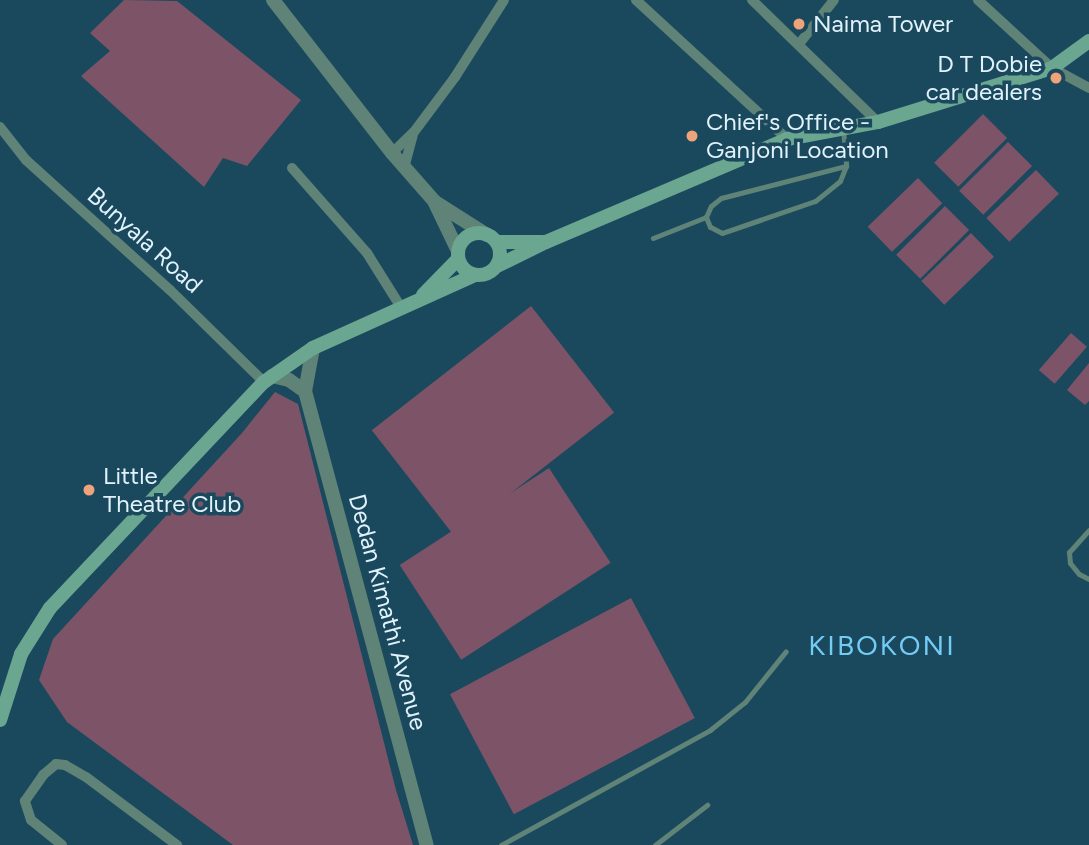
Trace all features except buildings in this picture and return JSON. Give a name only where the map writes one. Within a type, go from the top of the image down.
[{"type":"main road","points":[[458,255],[461,266],[475,275],[483,276],[497,266],[547,242],[788,139],[878,122],[1052,68],[1089,41]]},
{"type":"main road","points":[[417,301],[458,255],[468,236],[547,242]]},
{"type":"main road","points":[[492,239],[500,250],[497,266]]},
{"type":"main road","points":[[0,720],[21,654],[50,608],[268,379],[313,348],[475,275]]},
{"type":"street","points":[[273,0],[404,168],[435,202],[492,239]]},
{"type":"street","points":[[392,153],[414,132],[504,0]]},
{"type":"street","points":[[636,0],[788,139]]},
{"type":"street","points":[[752,0],[878,122]]},
{"type":"street","points":[[799,44],[834,0]]},
{"type":"street","points":[[978,0],[1052,68],[1089,88]]},
{"type":"street","name":"Bunyala Road","points":[[0,127],[26,160],[268,379]]},
{"type":"street","points":[[404,168],[414,132]]},
{"type":"street","points":[[292,168],[368,253],[402,309]]},
{"type":"street","points":[[435,202],[458,255]]},
{"type":"street","name":"Dedan Kimathi Avenue","points":[[313,348],[305,391],[427,845]]},
{"type":"street","points":[[268,379],[289,380],[305,391]]},
{"type":"street","points":[[62,845],[32,820],[25,801],[43,775],[56,764],[65,765],[86,777],[177,845]]},
{"type":"lane","points":[[706,217],[710,227],[722,233],[815,201],[839,181],[846,166],[843,129]]},
{"type":"lane","points":[[653,238],[706,217],[711,206],[721,198],[846,166]]},
{"type":"lane","points":[[1089,530],[1069,552],[1070,563],[1079,574],[1089,579]]},
{"type":"lane","points":[[501,845],[710,730],[746,702],[786,651]]},
{"type":"lane","points":[[655,845],[707,806]]},
{"type":"shaded area","points":[[124,0],[177,1],[301,100],[247,166],[223,158],[204,187],[81,76],[110,51],[90,33]]},
{"type":"shaded area","points":[[983,114],[1007,138],[958,187],[934,163]]},
{"type":"shaded area","points":[[1008,142],[1032,166],[983,215],[959,191]]},
{"type":"shaded area","points":[[1036,170],[1059,194],[1009,242],[986,218]]},
{"type":"shaded area","points":[[918,178],[942,203],[892,252],[868,227]]},
{"type":"shaded area","points":[[945,206],[969,230],[920,279],[896,255]]},
{"type":"shaded area","points":[[971,233],[994,257],[944,305],[921,281]]},
{"type":"shaded area","points":[[531,306],[614,412],[455,537],[372,430]]},
{"type":"shaded area","points":[[1071,333],[1087,347],[1055,384],[1039,370]]},
{"type":"shaded area","points":[[1089,363],[1089,401],[1085,405],[1067,390]]},
{"type":"shaded area","points":[[275,392],[298,404],[396,790],[413,845],[233,845],[67,722],[39,680],[53,639],[242,433]]},
{"type":"shaded area","points":[[549,468],[611,563],[461,660],[400,565]]},
{"type":"shaded area","points":[[631,598],[695,718],[514,814],[450,694]]},
{"type":"place","name":"Naima Tower","points":[[799,24]]},
{"type":"place","name":"D T Dobie car dealers","points":[[1056,78]]},
{"type":"place","name":"Chief's Office - Ganjoni Location","points":[[692,136]]},
{"type":"place","name":"Little Theatre Club","points":[[89,490]]},
{"type":"district","name":"KIBOKONI","points":[[882,645]]}]
